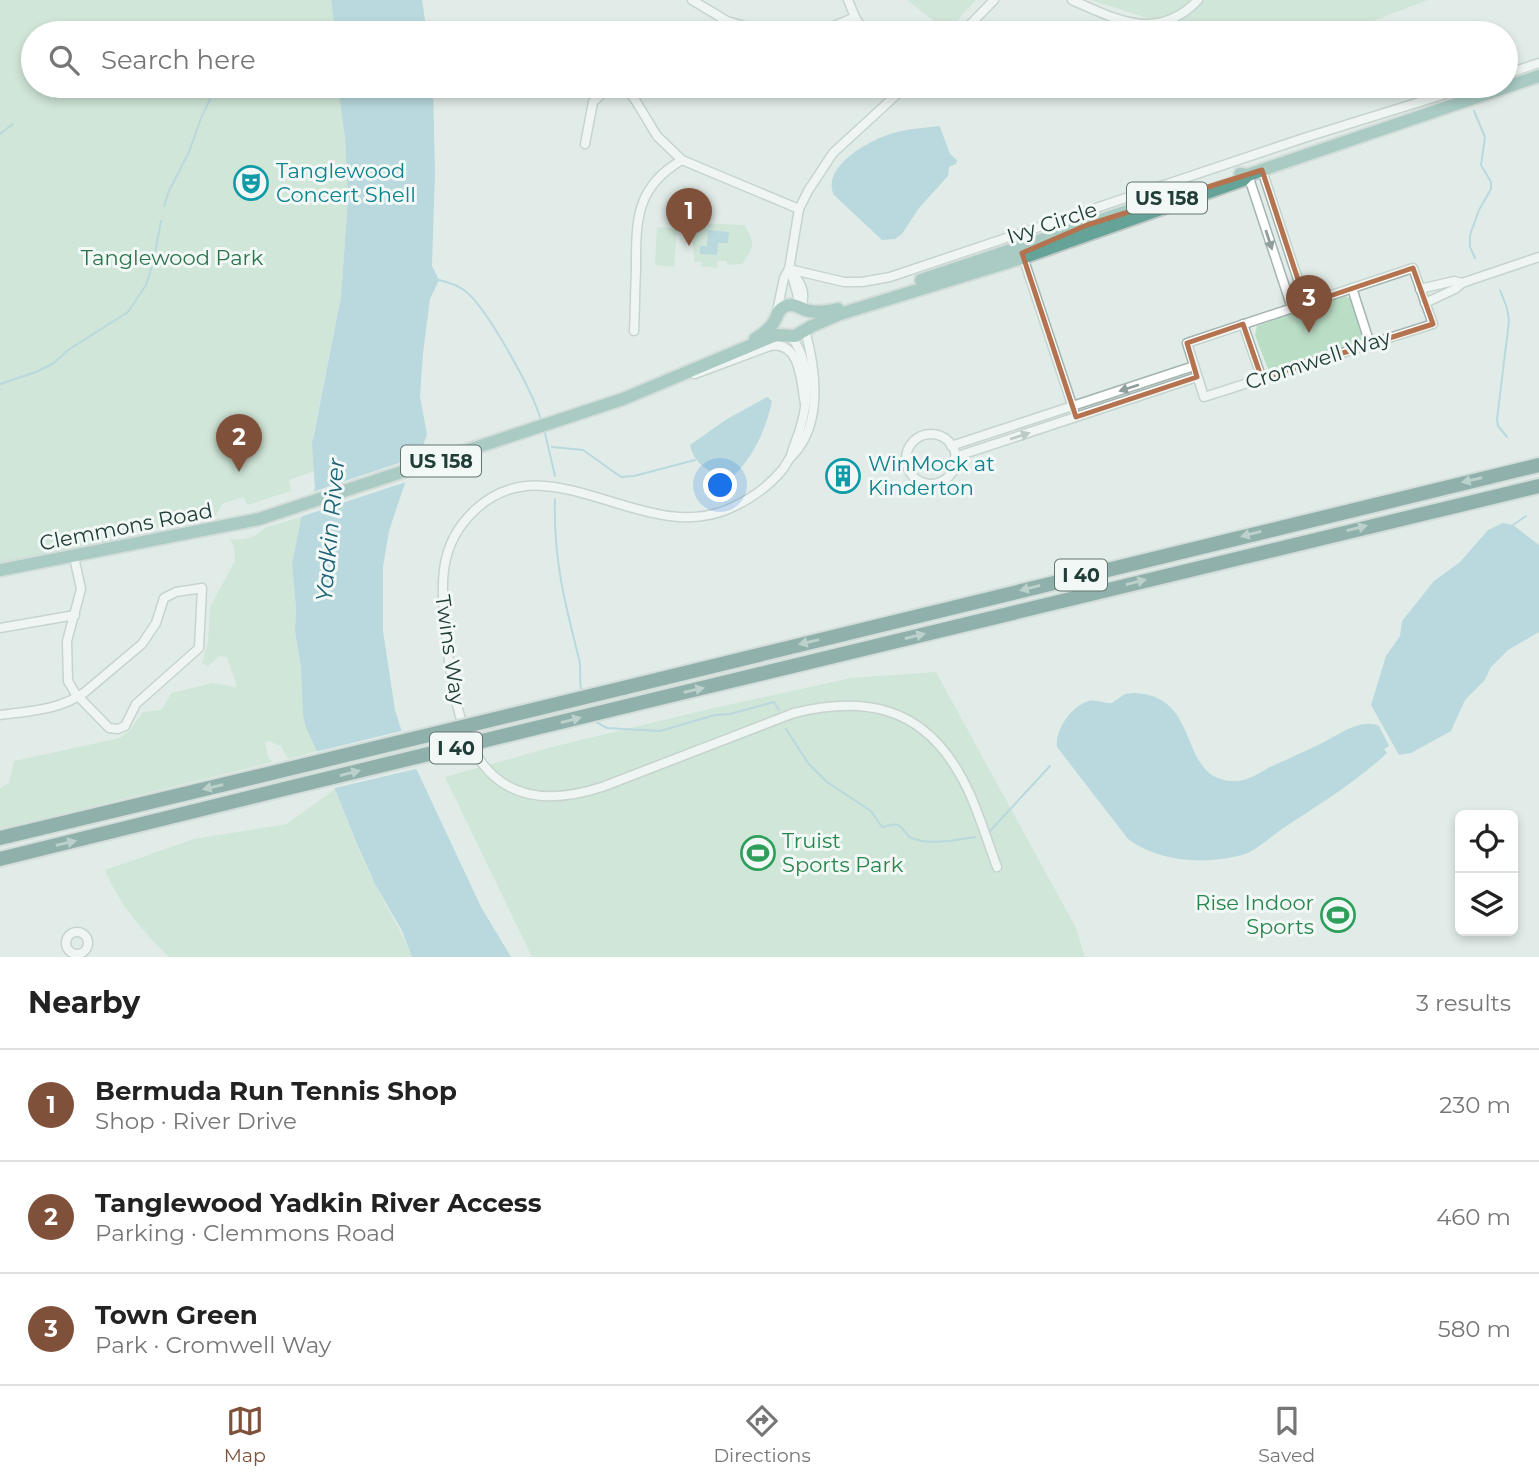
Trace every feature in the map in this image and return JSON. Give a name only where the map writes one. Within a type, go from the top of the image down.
[{"type":"highway","name":"I 40","points":[[0,838],[1539,465]]},
{"type":"highway","name":"I 40","points":[[0,859],[1539,486]]},
{"type":"main road","name":"US 158","points":[[1518,83],[1539,76]]},
{"type":"main road","name":"US 158","points":[[805,330],[873,303],[1022,258],[1243,180],[1262,170],[1474,98]]},
{"type":"main road","name":"US 158","points":[[802,309],[819,312],[840,308],[1224,178],[1242,173],[1248,175]]},
{"type":"main road","points":[[789,305],[802,309],[808,322],[799,335],[787,336],[777,328],[776,317],[782,308],[789,305]]},
{"type":"main road","name":"US 158","points":[[737,351],[764,333],[776,317]]},
{"type":"main road","name":"US 158","points":[[652,388],[737,351],[787,336]]},
{"type":"main road","name":"Clemmons Road","points":[[0,570],[258,519],[652,388]]},
{"type":"street","points":[[692,0],[727,21]]},
{"type":"street","points":[[848,0],[858,21]]},
{"type":"street","points":[[973,21],[993,0]]},
{"type":"street","points":[[1072,0],[1124,21]]},
{"type":"street","points":[[1165,21],[1183,14],[1198,0]]},
{"type":"street","points":[[846,21],[855,17]]},
{"type":"street","points":[[1518,70],[1539,63]]},
{"type":"street","points":[[585,144],[593,102],[596,98]]},
{"type":"street","points":[[634,98],[657,136],[682,160],[799,209]]},
{"type":"street","points":[[776,317],[784,278],[789,269],[799,209],[823,164],[893,98]]},
{"type":"street","name":"Ivy Circle","points":[[789,269],[844,282],[862,282],[890,276],[1432,98]]},
{"type":"street","points":[[634,331],[636,225],[641,205],[660,176],[682,160]]},
{"type":"street","points":[[1262,170],[1306,303]]},
{"type":"street","points":[[1248,175],[1292,308]]},
{"type":"street","points":[[1076,417],[1022,253],[1078,232],[1087,225]]},
{"type":"street","points":[[955,457],[1198,377],[1187,343],[1413,268],[1425,303],[1462,283],[1539,257]]},
{"type":"street","points":[[789,269],[802,309]]},
{"type":"street","points":[[1420,289],[1454,281],[1462,283]]},
{"type":"street","points":[[1352,288],[1370,344]]},
{"type":"street","name":"Cromwell Way","points":[[1198,377],[1204,397],[1433,324],[1425,303]]},
{"type":"street","points":[[1243,324],[1262,379]]},
{"type":"street","name":"Twins Way","points":[[791,456],[797,452],[803,440],[814,404],[813,363],[805,330]]},
{"type":"street","name":"Twins Way","points":[[787,336],[799,349],[806,370],[807,388],[800,429],[784,468],[762,489],[732,508],[699,517],[670,518],[641,512],[572,490],[538,484],[518,487],[477,507],[461,523],[449,545],[442,585],[453,688],[468,744],[478,759],[497,778],[519,791],[557,797],[577,795],[602,787],[793,713],[845,704],[868,706],[894,713],[919,727],[941,746],[960,774],[997,867]]},
{"type":"street","name":"Twins Way","points":[[652,388],[779,345],[790,350],[796,361],[804,404]]},
{"type":"street","points":[[951,446],[1194,366]]},
{"type":"street","points":[[937,436],[951,446],[955,457],[950,474],[936,484],[918,481],[907,467],[908,450],[920,437],[937,436]]},
{"type":"street","points":[[0,715],[55,707],[79,697],[138,649],[156,623],[166,596],[176,592],[202,588],[199,648],[136,704],[125,726],[118,729],[109,728],[79,697],[68,681],[69,633],[81,589],[74,557]]},
{"type":"street","points":[[0,628],[75,615]]},
{"type":"street","points":[[58,957],[67,949]]},
{"type":"highlighted area","points":[[1262,170],[1306,304],[1413,268],[1433,324],[1262,379],[1243,324],[1187,343],[1197,377],[1076,417],[1022,253],[1087,225]]},
{"type":"green space","name":"Tanglewood Park","points":[[0,0],[331,0],[334,21],[21,21],[21,98],[340,98],[348,198],[341,297],[313,436],[314,471],[289,480],[291,491],[247,505],[243,497],[222,504],[215,517],[120,534],[92,554],[0,565]]},
{"type":"green space","points":[[907,0],[976,0],[957,21],[934,21]]},
{"type":"green space","points":[[1091,0],[1428,0],[1373,21],[1147,21],[1147,18]]},
{"type":"green space","points":[[693,223],[744,225],[752,245],[742,264],[727,265],[727,261],[718,261],[717,268],[701,266],[701,262],[694,262],[693,239],[690,238]]},
{"type":"green space","points":[[657,227],[677,229],[674,267],[655,265]]},
{"type":"green space","points":[[1344,295],[1353,300],[1364,335],[1362,341],[1274,372],[1268,369],[1255,335],[1257,326]]},
{"type":"green space","points":[[301,517],[292,564],[295,631],[301,669],[303,716],[318,751],[288,759],[281,746],[268,741],[265,742],[268,757],[273,762],[0,829],[0,788],[9,783],[14,761],[120,738],[130,730],[143,712],[161,710],[172,693],[212,683],[237,687],[227,658],[220,656],[208,666],[202,663],[208,642],[210,607],[235,561],[234,546],[229,539],[248,538],[264,528]]},
{"type":"green space","name":"Truist Sports Park","points":[[936,672],[1076,928],[1085,957],[532,957],[445,777],[556,746],[851,678]]},
{"type":"green space","points":[[335,789],[364,861],[412,957],[169,957],[132,917],[105,870],[194,839],[287,824]]},
{"type":"water","points":[[331,0],[422,0],[425,21],[334,21]]},
{"type":"water","name":"Yadkin River","points":[[340,98],[433,98],[435,173],[432,266],[439,280],[430,299],[423,353],[420,397],[427,434],[406,480],[389,531],[383,567],[383,631],[395,710],[408,751],[481,907],[511,957],[412,957],[402,931],[375,884],[356,842],[303,716],[292,564],[301,518],[315,488],[312,444],[341,297],[348,198]]},
{"type":"water","points":[[938,126],[950,154],[957,160],[956,164],[949,167],[948,176],[919,208],[902,234],[895,239],[882,240],[834,195],[834,174],[850,156],[883,136]]},
{"type":"water","points":[[708,230],[729,232],[728,243],[718,243],[717,255],[700,254],[700,246],[707,246]]},
{"type":"water","points":[[767,397],[772,401],[762,434],[737,473],[728,481],[700,463],[690,445],[727,419]]},
{"type":"water","points":[[1503,523],[1513,525],[1539,545],[1539,632],[1508,650],[1491,667],[1484,681],[1465,700],[1451,731],[1411,753],[1399,755],[1371,705],[1386,656],[1400,636],[1402,621],[1434,581],[1460,562],[1488,530]]},
{"type":"water","points":[[1125,694],[1155,697],[1171,707],[1204,768],[1217,778],[1240,781],[1249,778],[1345,730],[1363,724],[1379,726],[1389,746],[1384,749],[1387,753],[1362,774],[1247,853],[1213,860],[1168,857],[1140,847],[1128,839],[1057,747],[1062,726],[1076,708],[1092,701],[1112,703]]},
{"type":"pier","points":[[423,455],[409,481],[297,518],[309,493]]},
{"type":"pier","points":[[405,730],[420,768],[331,789],[315,752]]},
{"type":"waterway","points":[[164,206],[211,98]]},
{"type":"waterway","points":[[1474,111],[1485,137],[1481,165],[1491,182],[1491,189],[1479,210],[1470,235],[1470,247],[1475,258]]},
{"type":"waterway","points":[[0,134],[13,124]]},
{"type":"waterway","points":[[0,384],[54,363],[68,350],[128,312],[146,285],[161,221]]},
{"type":"waterway","points":[[439,280],[464,290],[485,314],[519,371],[541,420]]},
{"type":"waterway","points":[[1500,290],[1509,321],[1497,419],[1498,426],[1507,437]]},
{"type":"waterway","points":[[544,429],[555,476]]},
{"type":"waterway","points":[[552,447],[583,450],[621,477],[695,460]]},
{"type":"waterway","points":[[555,499],[558,561],[580,663],[582,691]]},
{"type":"waterway","points":[[1513,525],[1526,516]]},
{"type":"waterway","points":[[596,722],[607,728],[660,731],[774,702],[779,710]]},
{"type":"waterway","points":[[786,729],[808,763],[827,782],[871,811],[882,827],[897,825],[911,838],[928,842],[975,837]]},
{"type":"waterway","points":[[990,831],[1050,766]]},
{"type":"place","name":"Tanglewood Concert Shell","points":[[251,183]]},
{"type":"place","name":"Bermuda Run Tennis Shop","points":[[689,246]]},
{"type":"place","name":"Town Green","points":[[1309,333]]},
{"type":"place","name":"Tanglewood Yadkin River Access","points":[[239,472]]},
{"type":"place","name":"WinMock at Kinderton","points":[[843,476]]},
{"type":"place","name":"Truist Sports Park","points":[[758,853]]},
{"type":"place","name":"Rise Indoor Sports","points":[[1338,915]]}]
